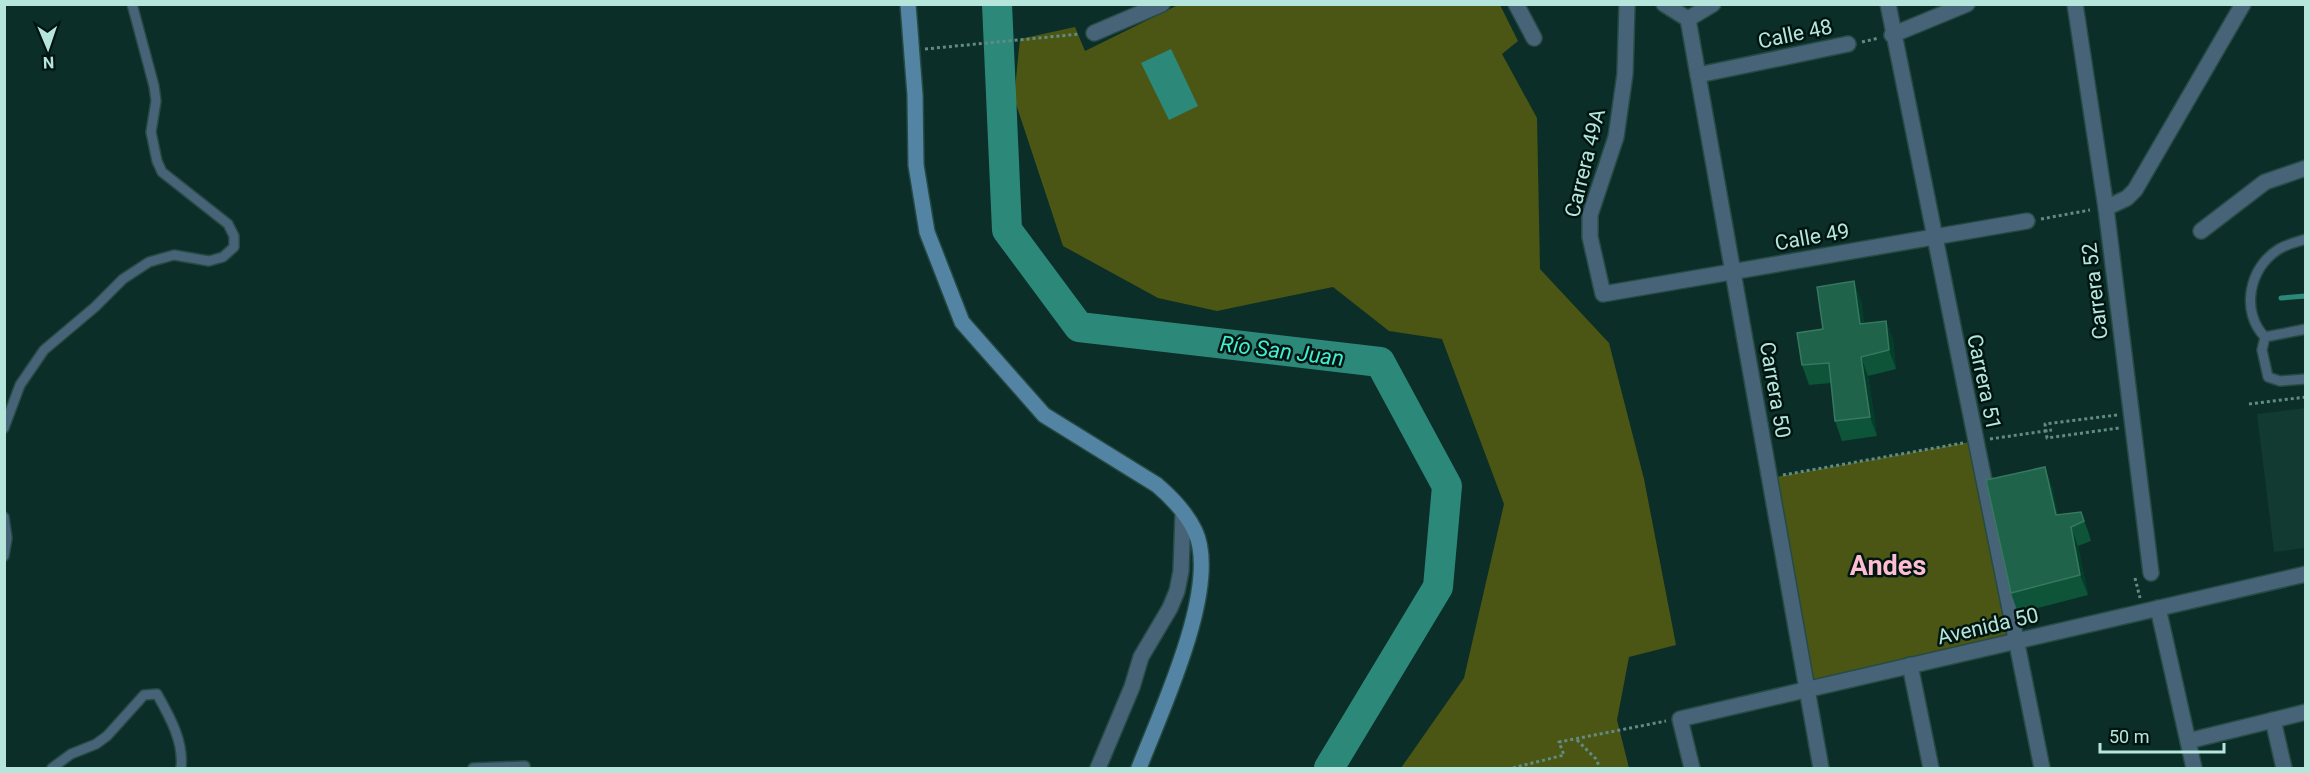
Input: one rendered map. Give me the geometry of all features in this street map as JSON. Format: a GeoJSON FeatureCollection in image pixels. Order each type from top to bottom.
{"type":"FeatureCollection","features":[{"type":"Feature","properties":{"kind":"main road"},"geometry":{"type":"LineString","coordinates":[[908,4],[915,95],[916,165],[927,232],[962,322],[1044,415],[1157,485],[1196,531],[1202,567],[1198,601],[1190,632],[1139,768]]}},
{"type":"Feature","properties":{"kind":"street"},"geometry":{"type":"LineString","coordinates":[[1094,33],[1162,4]]}},
{"type":"Feature","properties":{"kind":"street"},"geometry":{"type":"LineString","coordinates":[[1516,4],[1534,38]]}},
{"type":"Feature","properties":{"kind":"street","name":"Carrera 49A"},"geometry":{"type":"LineString","coordinates":[[1603,294],[1590,237],[1590,215],[1616,137],[1625,74],[1628,4]]}},
{"type":"Feature","properties":{"kind":"street"},"geometry":{"type":"LineString","coordinates":[[1665,4],[1688,19],[1713,4]]}},
{"type":"Feature","properties":{"kind":"street","name":"Carrera 51"},"geometry":{"type":"LineString","coordinates":[[1887,4],[2042,768]]}},
{"type":"Feature","properties":{"kind":"street"},"geometry":{"type":"LineString","coordinates":[[1892,35],[1967,4]]}},
{"type":"Feature","properties":{"kind":"street","name":"Carrera 52"},"geometry":{"type":"LineString","coordinates":[[2075,4],[2106,208],[2151,573]]}},
{"type":"Feature","properties":{"kind":"street"},"geometry":{"type":"LineString","coordinates":[[2106,208],[2127,198],[2134,189],[2242,4]]}},
{"type":"Feature","properties":{"kind":"street","name":"Carrera 50"},"geometry":{"type":"LineString","coordinates":[[1688,19],[1821,768]]}},
{"type":"Feature","properties":{"kind":"street","name":"Calle 48"},"geometry":{"type":"LineString","coordinates":[[1698,75],[1848,44]]}},
{"type":"Feature","properties":{"kind":"street"},"geometry":{"type":"LineString","coordinates":[[2201,231],[2265,182],[2306,168]]}},
{"type":"Feature","properties":{"kind":"street","name":"Calle 49"},"geometry":{"type":"LineString","coordinates":[[1603,294],[2027,221]]}},
{"type":"Feature","properties":{"kind":"street"},"geometry":{"type":"LineString","coordinates":[[1098,768],[1132,687],[1141,657],[1170,608],[1177,591],[1181,571],[1183,513]]}},
{"type":"Feature","properties":{"kind":"street","name":"Avenida 50"},"geometry":{"type":"LineString","coordinates":[[1680,719],[2306,574]]}},
{"type":"Feature","properties":{"kind":"street"},"geometry":{"type":"LineString","coordinates":[[2158,608],[2194,768]]}},
{"type":"Feature","properties":{"kind":"street"},"geometry":{"type":"LineString","coordinates":[[1910,665],[1931,768]]}},
{"type":"Feature","properties":{"kind":"street"},"geometry":{"type":"LineString","coordinates":[[2188,741],[2306,712]]}},
{"type":"Feature","properties":{"kind":"street"},"geometry":{"type":"LineString","coordinates":[[1680,719],[1692,768]]}},
{"type":"Feature","properties":{"kind":"street"},"geometry":{"type":"LineString","coordinates":[[2273,720],[2284,768]]}},
{"type":"Feature","properties":{"kind":"lane"},"geometry":{"type":"LineString","coordinates":[[4,428],[20,385],[34,361],[123,279],[142,266],[164,257],[184,256],[216,260],[234,247],[234,236],[228,224],[162,172],[157,161],[151,132],[156,101],[132,4]]}},
{"type":"Feature","properties":{"kind":"lane"},"geometry":{"type":"LineString","coordinates":[[2306,239],[2282,247],[2273,253],[2256,276],[2250,293],[2253,320],[2265,337],[2262,350],[2268,377],[2280,381],[2306,380]]}},
{"type":"Feature","properties":{"kind":"lane"},"geometry":{"type":"LineString","coordinates":[[2265,337],[2306,329]]}},
{"type":"Feature","properties":{"kind":"lane"},"geometry":{"type":"LineString","coordinates":[[4,517],[7,538],[4,556]]}},
{"type":"Feature","properties":{"kind":"lane"},"geometry":{"type":"LineString","coordinates":[[52,768],[71,754],[96,744],[107,736],[144,695],[151,693],[156,694],[172,724],[181,748],[181,768]]}},
{"type":"Feature","properties":{"kind":"lane"},"geometry":{"type":"LineString","coordinates":[[473,768],[525,766]]}},
{"type":"Feature","properties":{"kind":"path","name":"Calle 48"},"geometry":{"type":"LineString","coordinates":[[1848,44],[1892,35]]}},
{"type":"Feature","properties":{"kind":"path"},"geometry":{"type":"LineString","coordinates":[[937,48],[1060,36]]}},
{"type":"Feature","properties":{"kind":"path"},"geometry":{"type":"LineString","coordinates":[[2027,221],[2106,208]]}},
{"type":"Feature","properties":{"kind":"path"},"geometry":{"type":"LineString","coordinates":[[2249,404],[2306,397]]}},
{"type":"Feature","properties":{"kind":"path"},"geometry":{"type":"LineString","coordinates":[[2132,420],[2047,438],[2046,424],[2132,420]]}},
{"type":"Feature","properties":{"kind":"path"},"geometry":{"type":"LineString","coordinates":[[1770,478],[1975,441],[2052,430]]}},
{"type":"Feature","properties":{"kind":"path"},"geometry":{"type":"LineString","coordinates":[[2135,576],[2142,611]]}},
{"type":"Feature","properties":{"kind":"path"},"geometry":{"type":"LineString","coordinates":[[1513,768],[1564,755],[1559,742],[1680,719]]}},
{"type":"Feature","properties":{"kind":"path"},"geometry":{"type":"LineString","coordinates":[[1576,739],[1596,759],[1600,768]]}},
{"type":"Feature","properties":{"kind":"shaded area"},"geometry":{"type":"Polygon","coordinates":[[[1178,5],[1500,5],[1518,41],[1502,54],[1537,118],[1540,269],[1609,343],[1644,479],[1676,645],[1629,657],[1617,720],[1629,768],[1401,768],[1464,678],[1504,504],[1442,339],[1389,331],[1333,287],[1217,311],[1158,298],[1063,246],[1014,98],[1020,39],[1075,27],[1085,51],[1178,5]]]}},
{"type":"Feature","properties":{"kind":"shaded area"},"geometry":{"type":"Polygon","coordinates":[[[1171,49],[1198,106],[1169,120],[1141,63],[1171,49]]]}},
{"type":"Feature","properties":{"kind":"shaded area"},"geometry":{"type":"Polygon","coordinates":[[[2305,408],[2305,548],[2274,552],[2257,414],[2305,408]]]}},
{"type":"Feature","properties":{"kind":"shaded area"},"geometry":{"type":"Polygon","coordinates":[[[1975,441],[2016,641],[1807,689],[1770,478],[1975,441]]]}},
{"type":"Feature","properties":{"kind":"building"},"geometry":{"type":"Polygon","coordinates":[[[1854,281],[1860,324],[1886,321],[1889,350],[1861,357],[1870,417],[1835,421],[1829,363],[1802,365],[1797,333],[1823,329],[1817,287],[1854,281]]]}},
{"type":"Feature","properties":{"kind":"building"},"geometry":{"type":"Polygon","coordinates":[[[2045,467],[2056,515],[2081,512],[2084,521],[2071,527],[2080,575],[2011,593],[1986,480],[2045,467]]]}},
{"type":"Feature","properties":{"kind":"waterway","name":"Río San Juan"},"geometry":{"type":"LineString","coordinates":[[997,4],[1007,230],[1079,327],[1380,362],[1447,486],[1438,587],[1329,768]]}},
{"type":"Feature","properties":{"kind":"waterway"},"geometry":{"type":"LineString","coordinates":[[2281,298],[2306,296]]}},
{"type":"Feature","properties":{"kind":"district","name":"Andes"},"geometry":{"type":"Point","coordinates":[1888,566]}}]}
